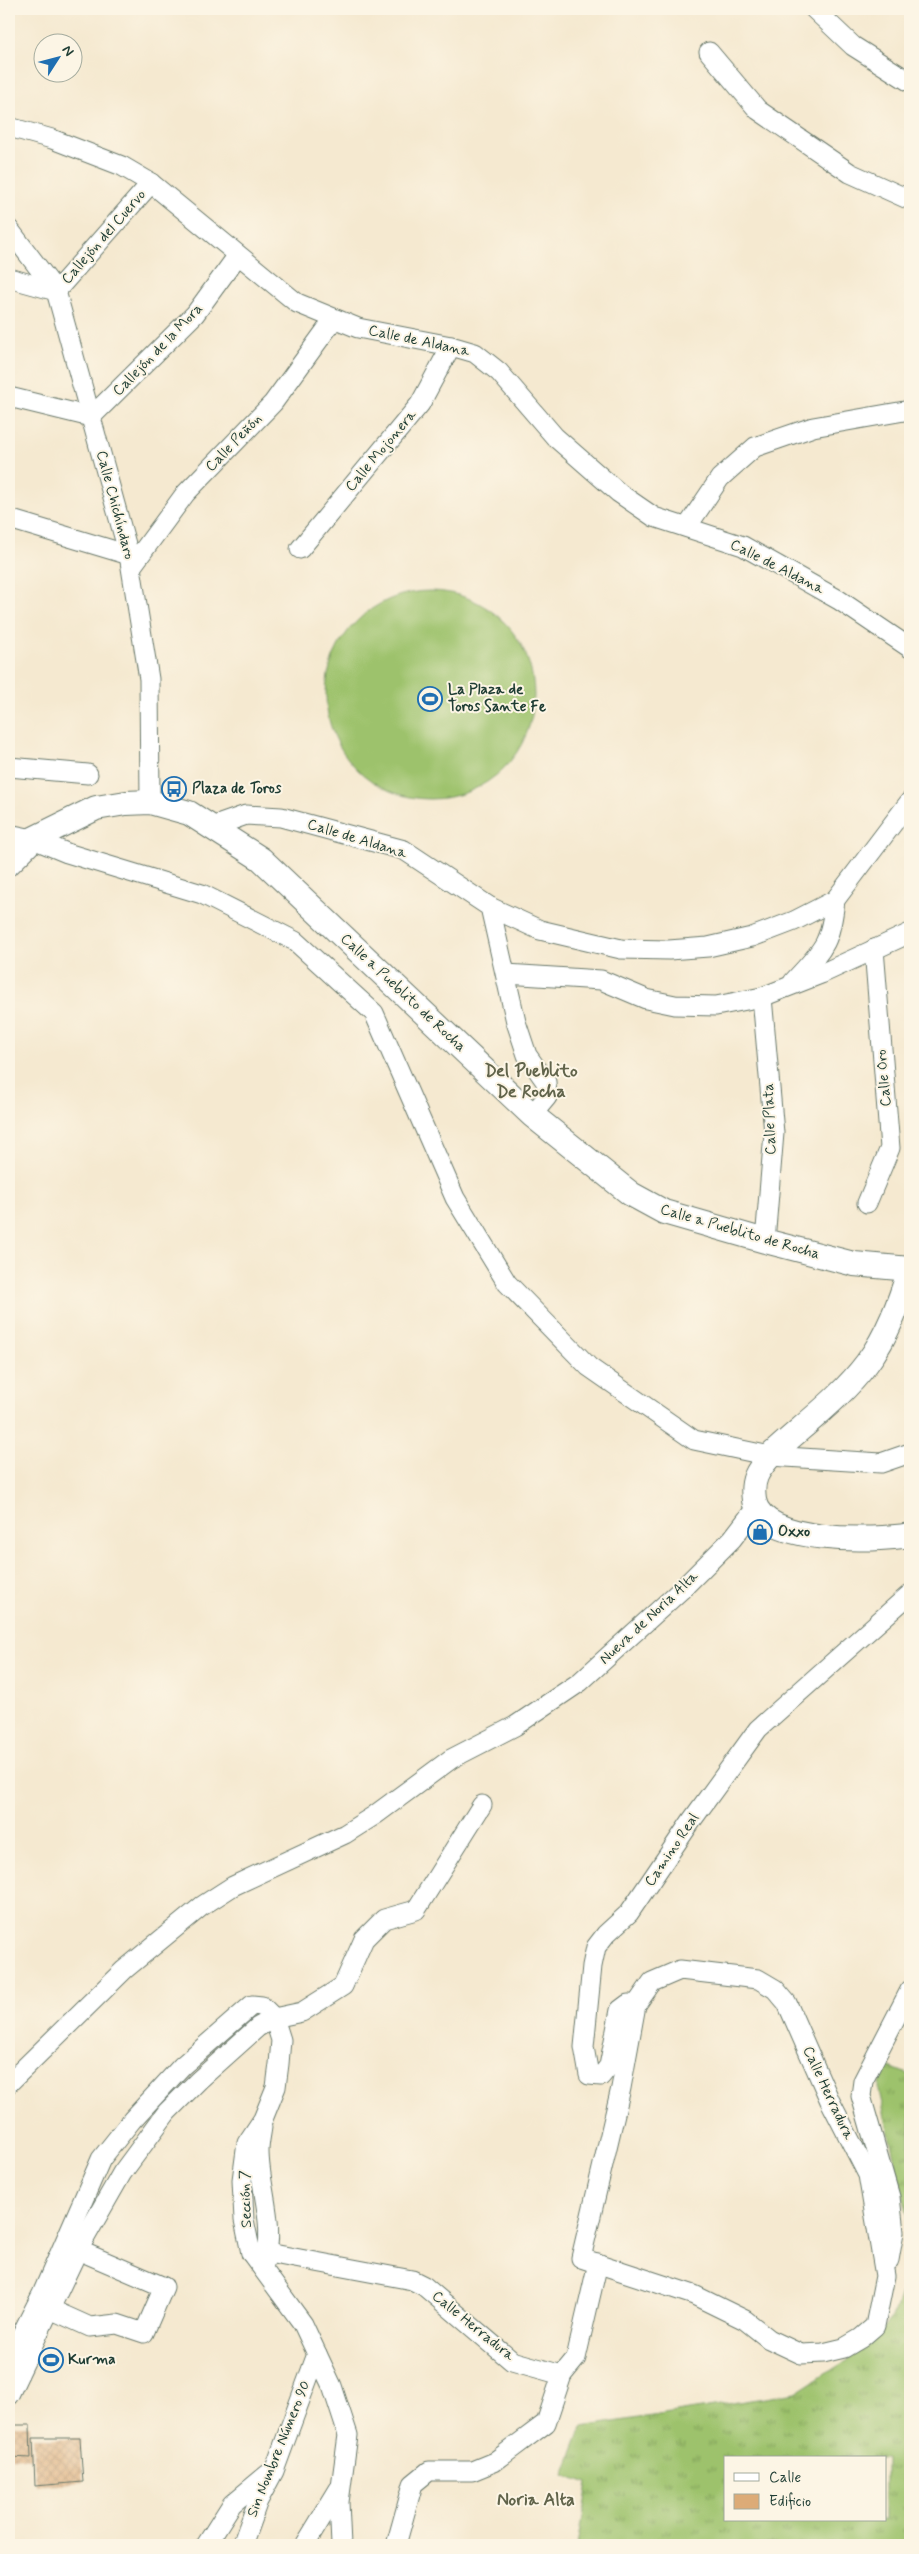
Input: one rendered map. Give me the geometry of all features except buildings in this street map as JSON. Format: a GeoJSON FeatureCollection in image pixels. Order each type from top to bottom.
{"type":"FeatureCollection","features":[{"type":"Feature","properties":{"kind":"street"},"geometry":{"type":"LineString","coordinates":[[814,9],[853,46],[910,82]]}},
{"type":"Feature","properties":{"kind":"street"},"geometry":{"type":"LineString","coordinates":[[709,52],[758,110],[850,173],[910,200]]}},
{"type":"Feature","properties":{"kind":"street","name":"Calle de Aldana"},"geometry":{"type":"LineString","coordinates":[[9,126],[52,139],[122,166],[151,183],[296,303],[358,328],[451,346],[475,353],[499,372],[555,437],[619,493],[654,517],[751,551],[839,600],[910,648]]}},
{"type":"Feature","properties":{"kind":"street","name":"Callejón del Cuervo"},"geometry":{"type":"LineString","coordinates":[[56,291],[151,183]]}},
{"type":"Feature","properties":{"kind":"street","name":"Calle Chichíndaro"},"geometry":{"type":"LineString","coordinates":[[9,229],[56,291],[131,560],[149,679],[150,802]]}},
{"type":"Feature","properties":{"kind":"street","name":"Callejón de la Mora"},"geometry":{"type":"LineString","coordinates":[[91,417],[195,314],[238,255]]}},
{"type":"Feature","properties":{"kind":"street"},"geometry":{"type":"LineString","coordinates":[[9,278],[56,291]]}},
{"type":"Feature","properties":{"kind":"street","name":"Calle Peñón"},"geometry":{"type":"LineString","coordinates":[[131,560],[185,494],[273,403],[334,319]]}},
{"type":"Feature","properties":{"kind":"street","name":"Calle Mojonera"},"geometry":{"type":"LineString","coordinates":[[300,549],[420,404],[451,346]]}},
{"type":"Feature","properties":{"kind":"street"},"geometry":{"type":"LineString","coordinates":[[9,397],[91,417]]}},
{"type":"Feature","properties":{"kind":"street"},"geometry":{"type":"LineString","coordinates":[[687,527],[720,478],[755,447],[813,427],[910,410]]}},
{"type":"Feature","properties":{"kind":"street"},"geometry":{"type":"LineString","coordinates":[[9,519],[131,560]]}},
{"type":"Feature","properties":{"kind":"street"},"geometry":{"type":"LineString","coordinates":[[9,767],[88,774]]}},
{"type":"Feature","properties":{"kind":"street","name":"Calle de Aldana"},"geometry":{"type":"LineString","coordinates":[[212,827],[246,815],[281,817],[404,850],[490,907],[540,930],[621,949],[669,950],[708,947],[752,937],[794,921],[835,900],[910,801]]}},
{"type":"Feature","properties":{"kind":"street","name":"Calle a Pueblito de Rocha"},"geometry":{"type":"LineString","coordinates":[[10,860],[33,839],[96,808],[126,803],[150,802],[189,812],[261,859],[532,1115],[631,1194],[664,1212],[765,1241],[854,1264],[910,1269]]}},
{"type":"Feature","properties":{"kind":"street"},"geometry":{"type":"LineString","coordinates":[[9,834],[33,839],[67,853],[202,894],[295,941],[374,1013],[455,1198],[506,1283],[589,1367],[694,1440],[770,1456],[881,1463],[910,1453]]}},
{"type":"Feature","properties":{"kind":"street"},"geometry":{"type":"LineString","coordinates":[[790,986],[824,949],[832,930],[835,900]]}},
{"type":"Feature","properties":{"kind":"street"},"geometry":{"type":"LineString","coordinates":[[490,907],[516,1022],[527,1055],[546,1082],[547,1097],[532,1115]]}},
{"type":"Feature","properties":{"kind":"street"},"geometry":{"type":"LineString","coordinates":[[506,974],[601,980],[646,998],[675,1004],[716,1006],[762,997],[821,974],[910,933]]}},
{"type":"Feature","properties":{"kind":"street","name":"Calle Oro"},"geometry":{"type":"LineString","coordinates":[[867,1203],[890,1148],[874,949]]}},
{"type":"Feature","properties":{"kind":"street","name":"Calle Plata"},"geometry":{"type":"LineString","coordinates":[[762,997],[774,1133],[765,1241]]}},
{"type":"Feature","properties":{"kind":"street"},"geometry":{"type":"LineString","coordinates":[[910,1269],[899,1304],[868,1362],[847,1385],[770,1456],[761,1467],[751,1486],[755,1509],[766,1521],[796,1534],[853,1538],[910,1534]]}},
{"type":"Feature","properties":{"kind":"street","name":"Nueva de Noria Alta"},"geometry":{"type":"LineString","coordinates":[[9,2083],[124,1970],[202,1906],[233,1886],[345,1834],[375,1815],[450,1759],[533,1716],[580,1682],[681,1590],[732,1539],[755,1509]]}},
{"type":"Feature","properties":{"kind":"street","name":"Camino Real"},"geometry":{"type":"LineString","coordinates":[[636,2005],[628,2004],[620,2010],[609,2066],[601,2076],[589,2075],[584,2047],[592,1966],[596,1947],[606,1934],[630,1913],[692,1820],[758,1728],[910,1594]]}},
{"type":"Feature","properties":{"kind":"street"},"geometry":{"type":"LineString","coordinates":[[9,2395],[78,2250],[122,2173],[167,2112],[244,2038],[274,2018],[302,2012],[343,1986],[364,1939],[384,1920],[416,1910],[482,1805]]}},
{"type":"Feature","properties":{"kind":"street","name":"Calle Herradura"},"geometry":{"type":"LineString","coordinates":[[680,1970],[758,1979],[775,1989],[787,2003],[830,2101],[868,2176],[886,2276],[875,2326],[861,2338],[844,2348],[823,2353],[801,2354],[769,2339],[745,2320],[694,2296],[598,2263],[581,2258],[620,2088],[636,2005],[652,1982],[680,1970]]}},
{"type":"Feature","properties":{"kind":"street"},"geometry":{"type":"LineString","coordinates":[[886,2276],[894,2232],[890,2197],[861,2096],[863,2081],[910,1990]]}},
{"type":"Feature","properties":{"kind":"street"},"geometry":{"type":"LineString","coordinates":[[9,2359],[42,2294],[101,2159],[132,2120],[182,2066],[232,2020],[252,2005],[262,2006],[274,2018]]}},
{"type":"Feature","properties":{"kind":"street","name":"Sección 7"},"geometry":{"type":"LineString","coordinates":[[261,2258],[244,2220],[242,2180],[247,2143],[263,2119],[276,2087],[281,2040],[274,2018]]}},
{"type":"Feature","properties":{"kind":"street"},"geometry":{"type":"LineString","coordinates":[[50,2309],[90,2327],[116,2324],[144,2333],[164,2287],[78,2250]]}},
{"type":"Feature","properties":{"kind":"street"},"geometry":{"type":"LineString","coordinates":[[261,2258],[303,2324],[332,2386],[348,2435],[339,2502],[341,2545]]}},
{"type":"Feature","properties":{"kind":"street","name":"Calle Herradura"},"geometry":{"type":"LineString","coordinates":[[261,2258],[412,2280],[424,2286],[512,2361],[562,2375]]}},
{"type":"Feature","properties":{"kind":"street"},"geometry":{"type":"LineString","coordinates":[[396,2545],[413,2484],[429,2471],[472,2471],[494,2462],[546,2423],[562,2375],[576,2358],[598,2263]]}},
{"type":"Feature","properties":{"kind":"street","name":"Sin Nombre Número 90"},"geometry":{"type":"LineString","coordinates":[[242,2545],[258,2502],[274,2471],[317,2354]]}},
{"type":"Feature","properties":{"kind":"street"},"geometry":{"type":"LineString","coordinates":[[206,2545],[232,2504],[274,2471]]}},
{"type":"Feature","properties":{"kind":"street"},"geometry":{"type":"LineString","coordinates":[[305,2545],[342,2485]]}},
{"type":"Feature","properties":{"kind":"green space","name":"La Plaza de Toros Sante Fe"},"geometry":{"type":"Polygon","coordinates":[[[420,591],[440,591],[460,595],[479,603],[504,621],[517,637],[526,655],[534,685],[530,725],[526,735],[517,753],[504,769],[488,782],[460,795],[440,799],[420,799],[400,795],[381,787],[364,776],[349,761],[338,744],[330,725],[326,705],[326,685],[330,665],[338,646],[349,629],[364,614],[381,603],[400,595],[420,591]]]}},
{"type":"Feature","properties":{"kind":"green space"},"geometry":{"type":"Polygon","coordinates":[[[880,2063],[910,2075],[910,2235],[908,2217],[879,2091],[880,2063]]]}},
{"type":"Feature","properties":{"kind":"green space"},"geometry":{"type":"Polygon","coordinates":[[[910,2242],[910,2545],[577,2545],[588,2483],[564,2475],[582,2427],[796,2393],[866,2348],[893,2317],[904,2285],[910,2242]]]}},
{"type":"Feature","properties":{"kind":"place","name":"La Plaza de Toros Sante Fe"},"geometry":{"type":"Point","coordinates":[430,699]}},
{"type":"Feature","properties":{"kind":"place","name":"Plaza de Toros"},"geometry":{"type":"Point","coordinates":[174,789]}},
{"type":"Feature","properties":{"kind":"place","name":"Oxxo"},"geometry":{"type":"Point","coordinates":[760,1532]}},
{"type":"Feature","properties":{"kind":"place","name":"Kurma"},"geometry":{"type":"Point","coordinates":[51,2360]}},
{"type":"Feature","properties":{"kind":"district","name":"Del Pueblito De Rocha"},"geometry":{"type":"Point","coordinates":[531,1081]}},
{"type":"Feature","properties":{"kind":"district","name":"Noria Alta"},"geometry":{"type":"Point","coordinates":[536,2500]}}]}
